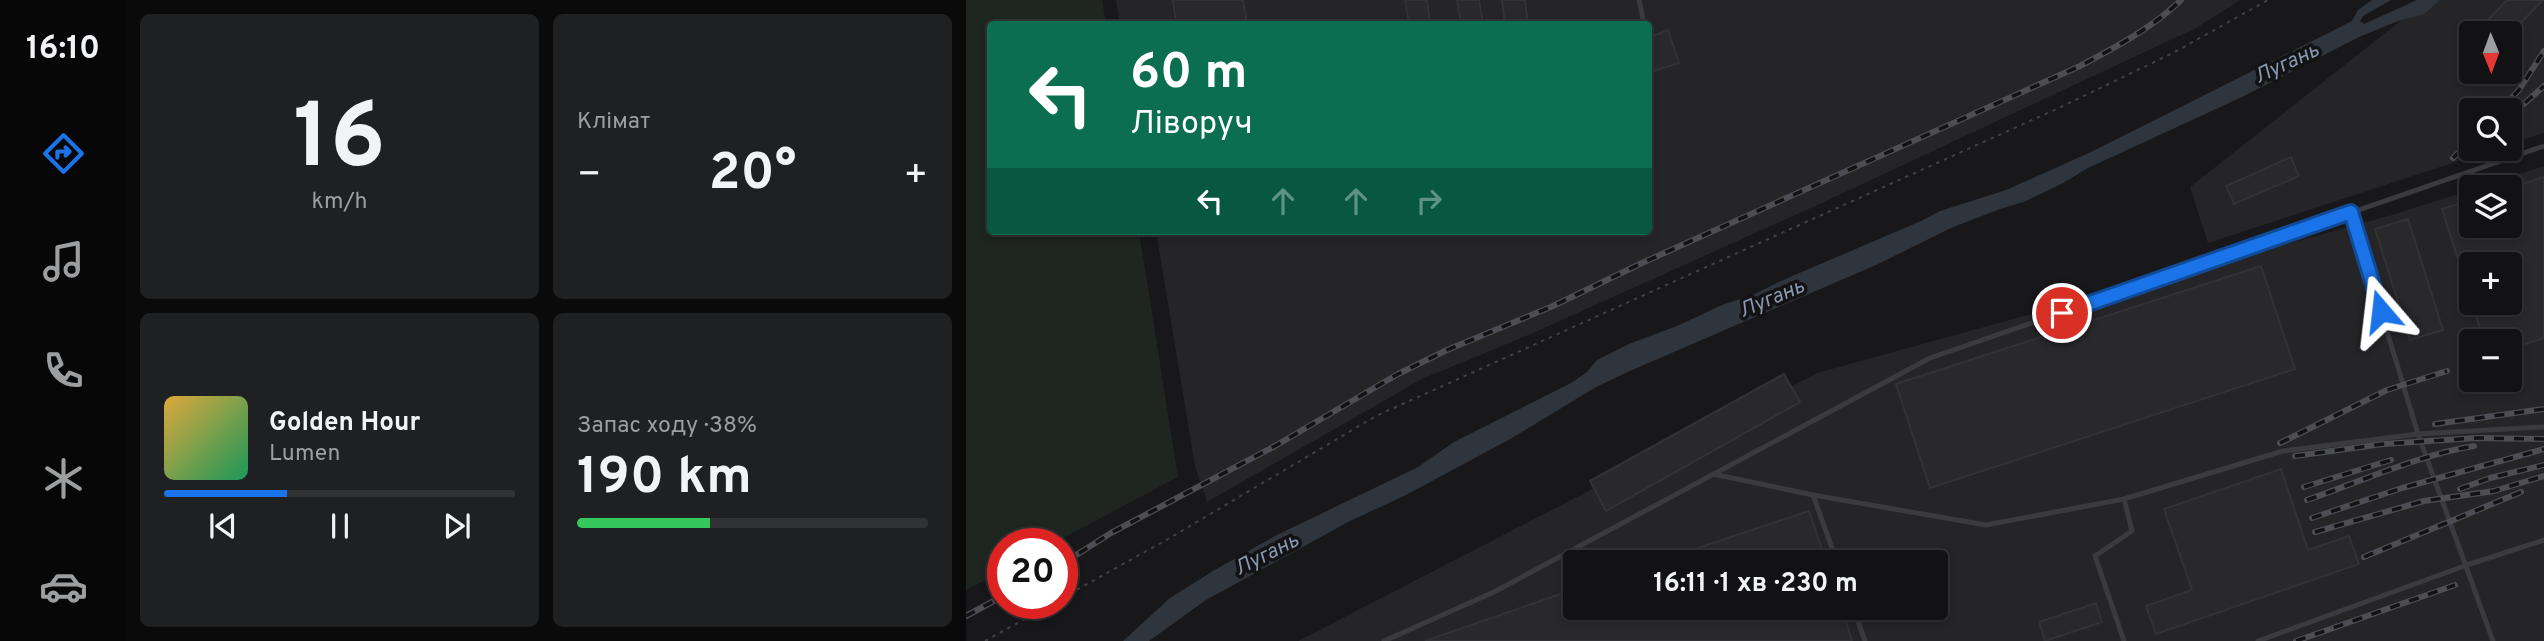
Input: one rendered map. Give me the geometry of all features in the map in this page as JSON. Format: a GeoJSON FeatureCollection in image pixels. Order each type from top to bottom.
{"type":"FeatureCollection","features":[{"type":"Feature","properties":{"kind":"lane"},"geometry":{"type":"LineString","coordinates":[[1639,0],[1643,19]]}},
{"type":"Feature","properties":{"kind":"lane"},"geometry":{"type":"LineString","coordinates":[[1384,641],[1494,592],[1930,358],[2544,146]]}},
{"type":"Feature","properties":{"kind":"lane"},"geometry":{"type":"LineString","coordinates":[[2351,212],[2418,434],[2493,641]]}},
{"type":"Feature","properties":{"kind":"lane"},"geometry":{"type":"LineString","coordinates":[[1713,474],[1813,495],[1986,525],[2124,499],[2283,452],[2418,434],[2544,427]]}},
{"type":"Feature","properties":{"kind":"lane"},"geometry":{"type":"LineString","coordinates":[[1813,495],[1833,550]]}},
{"type":"Feature","properties":{"kind":"lane"},"geometry":{"type":"LineString","coordinates":[[2124,499],[2132,531],[2095,556],[2124,641]]}},
{"type":"Feature","properties":{"kind":"lane"},"geometry":{"type":"LineString","coordinates":[[2258,641],[2544,540]]}},
{"type":"Feature","properties":{"kind":"lane"},"geometry":{"type":"LineString","coordinates":[[1858,620],[1865,641]]}},
{"type":"Feature","properties":{"kind":"path"},"geometry":{"type":"LineString","coordinates":[[1078,589],[1376,416],[2061,107],[2173,53],[2268,0]]}},
{"type":"Feature","properties":{"kind":"path"},"geometry":{"type":"LineString","coordinates":[[985,641],[1025,619]]}},
{"type":"Feature","properties":{"kind":"shaded area"},"geometry":{"type":"Polygon","coordinates":[[[966,0],[1102,0],[1106,21],[987,21],[987,235],[1140,235],[1178,477],[1078,530],[1078,528],[987,528],[987,579],[966,590],[966,0]]]}},
{"type":"Feature","properties":{"kind":"shaded area"},"geometry":{"type":"Polygon","coordinates":[[[1116,0],[2240,0],[2196,28],[1824,202],[1533,333],[1422,379],[1207,502],[1195,466],[1157,235],[1652,235],[1652,21],[1120,21],[1116,0]]]}},
{"type":"Feature","properties":{"kind":"shaded area"},"geometry":{"type":"Polygon","coordinates":[[[2427,0],[2544,0],[2544,133],[2522,140],[2522,98],[2459,98],[2459,161],[2208,243],[2190,187],[2427,0]]]}},
{"type":"Feature","properties":{"kind":"shaded area"},"geometry":{"type":"Polygon","coordinates":[[[2544,166],[2544,641],[1298,641],[1817,373],[2392,215],[2459,194],[2459,238],[2522,238],[2522,175],[2516,175],[2544,166]]]}},
{"type":"Feature","properties":{"kind":"water","name":"Лугань"},"geometry":{"type":"Polygon","coordinates":[[[2372,0],[2391,0],[2363,16],[2360,21],[2364,24],[2417,0],[2440,0],[2424,14],[2359,37],[2242,97],[2088,168],[2026,201],[1951,228],[1876,265],[1596,387],[1512,438],[1406,495],[1350,521],[1206,600],[1149,641],[1123,641],[1170,598],[1213,571],[1277,535],[1418,467],[1454,442],[1571,383],[1587,372],[1597,360],[1722,305],[1755,294],[1940,211],[2006,190],[2091,152],[2352,21],[2358,10],[2372,0]]]}},
{"type":"Feature","properties":{"kind":"building"},"geometry":{"type":"Polygon","coordinates":[[[1173,0],[1243,0],[1246,21],[1176,21],[1173,0]]]}},
{"type":"Feature","properties":{"kind":"building"},"geometry":{"type":"Polygon","coordinates":[[[1405,0],[1427,0],[1430,21],[1408,21],[1405,0]]]}},
{"type":"Feature","properties":{"kind":"building"},"geometry":{"type":"Polygon","coordinates":[[[1457,0],[1479,0],[1482,21],[1460,21],[1457,0]]]}},
{"type":"Feature","properties":{"kind":"building"},"geometry":{"type":"Polygon","coordinates":[[[1502,0],[1525,0],[1528,21],[1505,21],[1502,0]]]}},
{"type":"Feature","properties":{"kind":"building"},"geometry":{"type":"Polygon","coordinates":[[[2507,0],[2543,0],[2522,22],[2487,21],[2507,0]]]}},
{"type":"Feature","properties":{"kind":"building"},"geometry":{"type":"Polygon","coordinates":[[[1668,30],[1679,63],[1652,72],[1652,36],[1668,30]]]}},
{"type":"Feature","properties":{"kind":"building"},"geometry":{"type":"Polygon","coordinates":[[[2291,157],[2299,176],[2234,204],[2226,186],[2291,157]]]}},
{"type":"Feature","properties":{"kind":"building"},"geometry":{"type":"Polygon","coordinates":[[[2544,177],[2544,338],[2522,345],[2522,329],[2480,329],[2476,315],[2522,315],[2522,252],[2459,252],[2459,263],[2442,209],[2459,204],[2459,238],[2522,238],[2522,184],[2544,177]]]}},
{"type":"Feature","properties":{"kind":"building"},"geometry":{"type":"Polygon","coordinates":[[[2408,219],[2443,330],[2410,340],[2375,229],[2408,219]]]}},
{"type":"Feature","properties":{"kind":"building"},"geometry":{"type":"Polygon","coordinates":[[[2261,266],[2295,369],[1930,488],[1896,384],[2261,266]]]}},
{"type":"Feature","properties":{"kind":"building"},"geometry":{"type":"Polygon","coordinates":[[[1784,374],[1800,402],[1606,511],[1590,481],[1784,374]]]}},
{"type":"Feature","properties":{"kind":"building"},"geometry":{"type":"Polygon","coordinates":[[[2281,469],[2308,550],[2349,536],[2359,564],[2156,634],[2146,606],[2192,590],[2164,509],[2281,469]]]}},
{"type":"Feature","properties":{"kind":"building"},"geometry":{"type":"Polygon","coordinates":[[[1809,511],[1822,550],[1692,550],[1809,511]]]}},
{"type":"Feature","properties":{"kind":"building"},"geometry":{"type":"Polygon","coordinates":[[[1563,593],[1563,620],[1845,620],[1852,641],[1425,641],[1563,593]]]}},
{"type":"Feature","properties":{"kind":"building"},"geometry":{"type":"Polygon","coordinates":[[[2096,603],[2102,622],[2045,641],[2039,622],[2096,603]]]}},
{"type":"Feature","properties":{"kind":"railway"},"geometry":{"type":"LineString","coordinates":[[1078,554],[1111,533],[1275,446],[1398,374],[2080,66],[2146,28],[2181,0]]}},
{"type":"Feature","properties":{"kind":"railway"},"geometry":{"type":"LineString","coordinates":[[2511,98],[2544,51]]}},
{"type":"Feature","properties":{"kind":"railway"},"geometry":{"type":"LineString","coordinates":[[2522,105],[2544,86]]}},
{"type":"Feature","properties":{"kind":"railway"},"geometry":{"type":"LineString","coordinates":[[2453,158],[2459,152]]}},
{"type":"Feature","properties":{"kind":"railway"},"geometry":{"type":"LineString","coordinates":[[2280,443],[2387,390],[2447,371]]}},
{"type":"Feature","properties":{"kind":"railway"},"geometry":{"type":"LineString","coordinates":[[2435,424],[2544,409]]}},
{"type":"Feature","properties":{"kind":"railway"},"geometry":{"type":"LineString","coordinates":[[2295,456],[2383,444],[2476,438],[2544,439]]}},
{"type":"Feature","properties":{"kind":"railway"},"geometry":{"type":"LineString","coordinates":[[2307,500],[2411,462],[2474,446]]}},
{"type":"Feature","properties":{"kind":"railway"},"geometry":{"type":"LineString","coordinates":[[2312,518],[2402,488],[2544,449]]}},
{"type":"Feature","properties":{"kind":"railway"},"geometry":{"type":"LineString","coordinates":[[2304,487],[2391,460]]}},
{"type":"Feature","properties":{"kind":"railway"},"geometry":{"type":"LineString","coordinates":[[2460,489],[2490,478],[2544,465]]}},
{"type":"Feature","properties":{"kind":"railway"},"geometry":{"type":"LineString","coordinates":[[2315,532],[2424,501],[2494,491],[2544,476]]}},
{"type":"Feature","properties":{"kind":"railway"},"geometry":{"type":"LineString","coordinates":[[2364,557],[2521,492]]}},
{"type":"Feature","properties":{"kind":"railway"},"geometry":{"type":"LineString","coordinates":[[2296,641],[2455,585]]}},
{"type":"Feature","properties":{"kind":"railway"},"geometry":{"type":"LineString","coordinates":[[966,616],[987,605]]}},
{"type":"Feature","properties":{"kind":"route"},"geometry":{"type":"LineString","coordinates":[[2062,313],[2351,212],[2381,311]]}}]}
